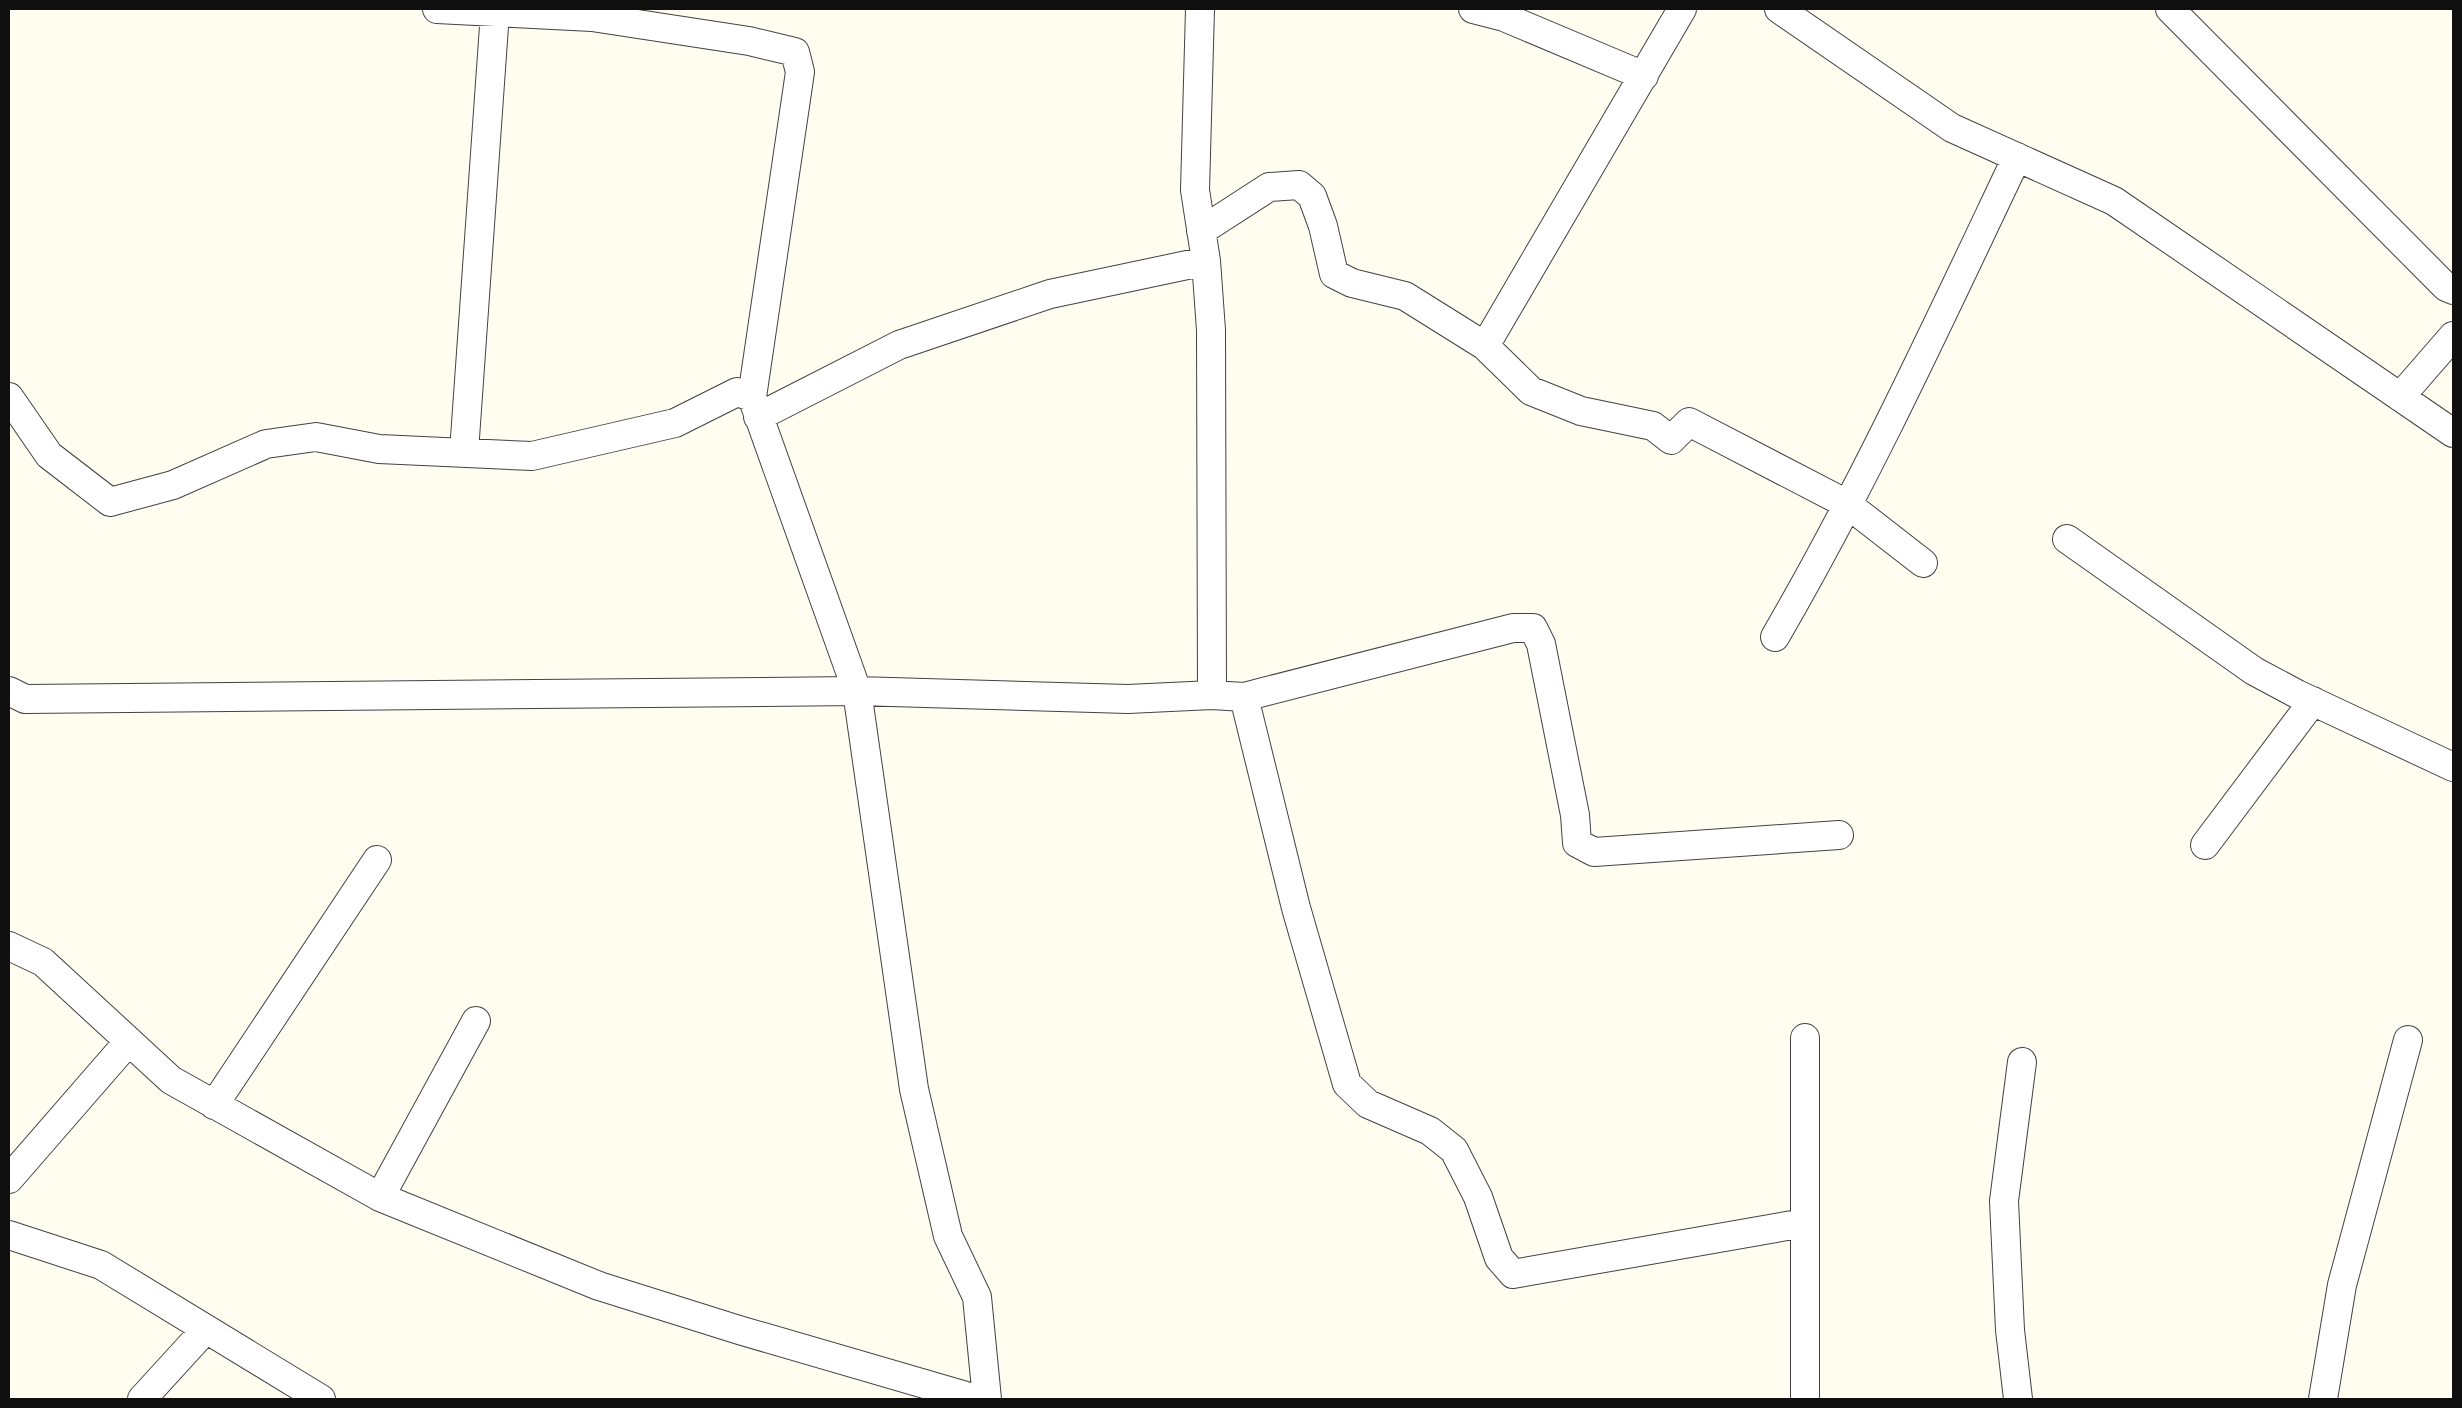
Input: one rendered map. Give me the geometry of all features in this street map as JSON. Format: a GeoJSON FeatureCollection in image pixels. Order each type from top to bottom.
{"type":"FeatureCollection","features":[{"type":"Feature","properties":{"kind":"street"},"geometry":{"type":"LineString","coordinates":[[437,9],[592,17],[749,41],[795,52],[800,72],[755,407],[857,691],[914,1089],[948,1236],[977,1296],[987,1399]]}},
{"type":"Feature","properties":{"kind":"street"},"geometry":{"type":"LineString","coordinates":[[1200,9],[1195,190],[1206,261],[1211,330],[1212,695]]}},
{"type":"Feature","properties":{"kind":"street"},"geometry":{"type":"LineString","coordinates":[[1473,9],[1504,17],[1644,76]]}},
{"type":"Feature","properties":{"kind":"street"},"geometry":{"type":"LineString","coordinates":[[1485,346],[1682,9]]}},
{"type":"Feature","properties":{"kind":"street"},"geometry":{"type":"LineString","coordinates":[[1779,9],[1952,128],[2114,201],[2453,433]]}},
{"type":"Feature","properties":{"kind":"street"},"geometry":{"type":"LineString","coordinates":[[2170,9],[2446,287],[2453,290]]}},
{"type":"Feature","properties":{"kind":"street"},"geometry":{"type":"LineString","coordinates":[[464,452],[495,12]]}},
{"type":"Feature","properties":{"kind":"street"},"geometry":{"type":"LineString","coordinates":[[1775,637],[1815,568],[1931,339],[2017,157]]}},
{"type":"Feature","properties":{"kind":"street"},"geometry":{"type":"LineString","coordinates":[[1201,231],[1269,187],[1299,185],[1312,196],[1323,226],[1334,274],[1352,284],[1405,296],[1485,346],[1531,391],[1581,411],[1653,426],[1671,440],[1689,422],[1847,504],[1923,563]]}},
{"type":"Feature","properties":{"kind":"street"},"geometry":{"type":"LineString","coordinates":[[755,407],[899,344],[1050,294],[1206,261]]}},
{"type":"Feature","properties":{"kind":"street"},"geometry":{"type":"LineString","coordinates":[[2400,397],[2453,336]]}},
{"type":"Feature","properties":{"kind":"street"},"geometry":{"type":"LineString","coordinates":[[9,397],[49,455],[110,502],[173,485],[266,444],[283,441],[316,437],[378,449],[532,456],[675,423],[737,392],[755,407]]}},
{"type":"Feature","properties":{"kind":"street"},"geometry":{"type":"LineString","coordinates":[[2067,539],[2254,671],[2453,767]]}},
{"type":"Feature","properties":{"kind":"street"},"geometry":{"type":"LineString","coordinates":[[9,691],[25,699],[857,691],[1128,699],[1212,695],[1244,697],[1513,628],[1533,628],[1541,644],[1575,815],[1577,843],[1594,852],[1839,835]]}},
{"type":"Feature","properties":{"kind":"street"},"geometry":{"type":"LineString","coordinates":[[1244,697],[1296,908],[1347,1084],[1368,1104],[1430,1131],[1454,1150],[1478,1197],[1499,1258],[1513,1274],[1804,1223]]}},
{"type":"Feature","properties":{"kind":"street"},"geometry":{"type":"LineString","coordinates":[[2205,846],[2313,701]]}},
{"type":"Feature","properties":{"kind":"street"},"geometry":{"type":"LineString","coordinates":[[214,1105],[377,860]]}},
{"type":"Feature","properties":{"kind":"street"},"geometry":{"type":"LineString","coordinates":[[9,946],[42,962],[170,1080],[380,1196],[600,1286],[739,1330],[976,1399]]}},
{"type":"Feature","properties":{"kind":"street"},"geometry":{"type":"LineString","coordinates":[[380,1196],[476,1021]]}},
{"type":"Feature","properties":{"kind":"street"},"geometry":{"type":"LineString","coordinates":[[1804,1399],[1805,1038]]}},
{"type":"Feature","properties":{"kind":"street"},"geometry":{"type":"LineString","coordinates":[[2323,1399],[2342,1285],[2408,1040]]}},
{"type":"Feature","properties":{"kind":"street"},"geometry":{"type":"LineString","coordinates":[[9,1179],[129,1041]]}},
{"type":"Feature","properties":{"kind":"street"},"geometry":{"type":"LineString","coordinates":[[2018,1399],[2010,1330],[2004,1201],[2022,1062]]}},
{"type":"Feature","properties":{"kind":"street"},"geometry":{"type":"LineString","coordinates":[[9,1235],[101,1265],[321,1399]]}},
{"type":"Feature","properties":{"kind":"street"},"geometry":{"type":"LineString","coordinates":[[142,1399],[206,1329]]}}]}
